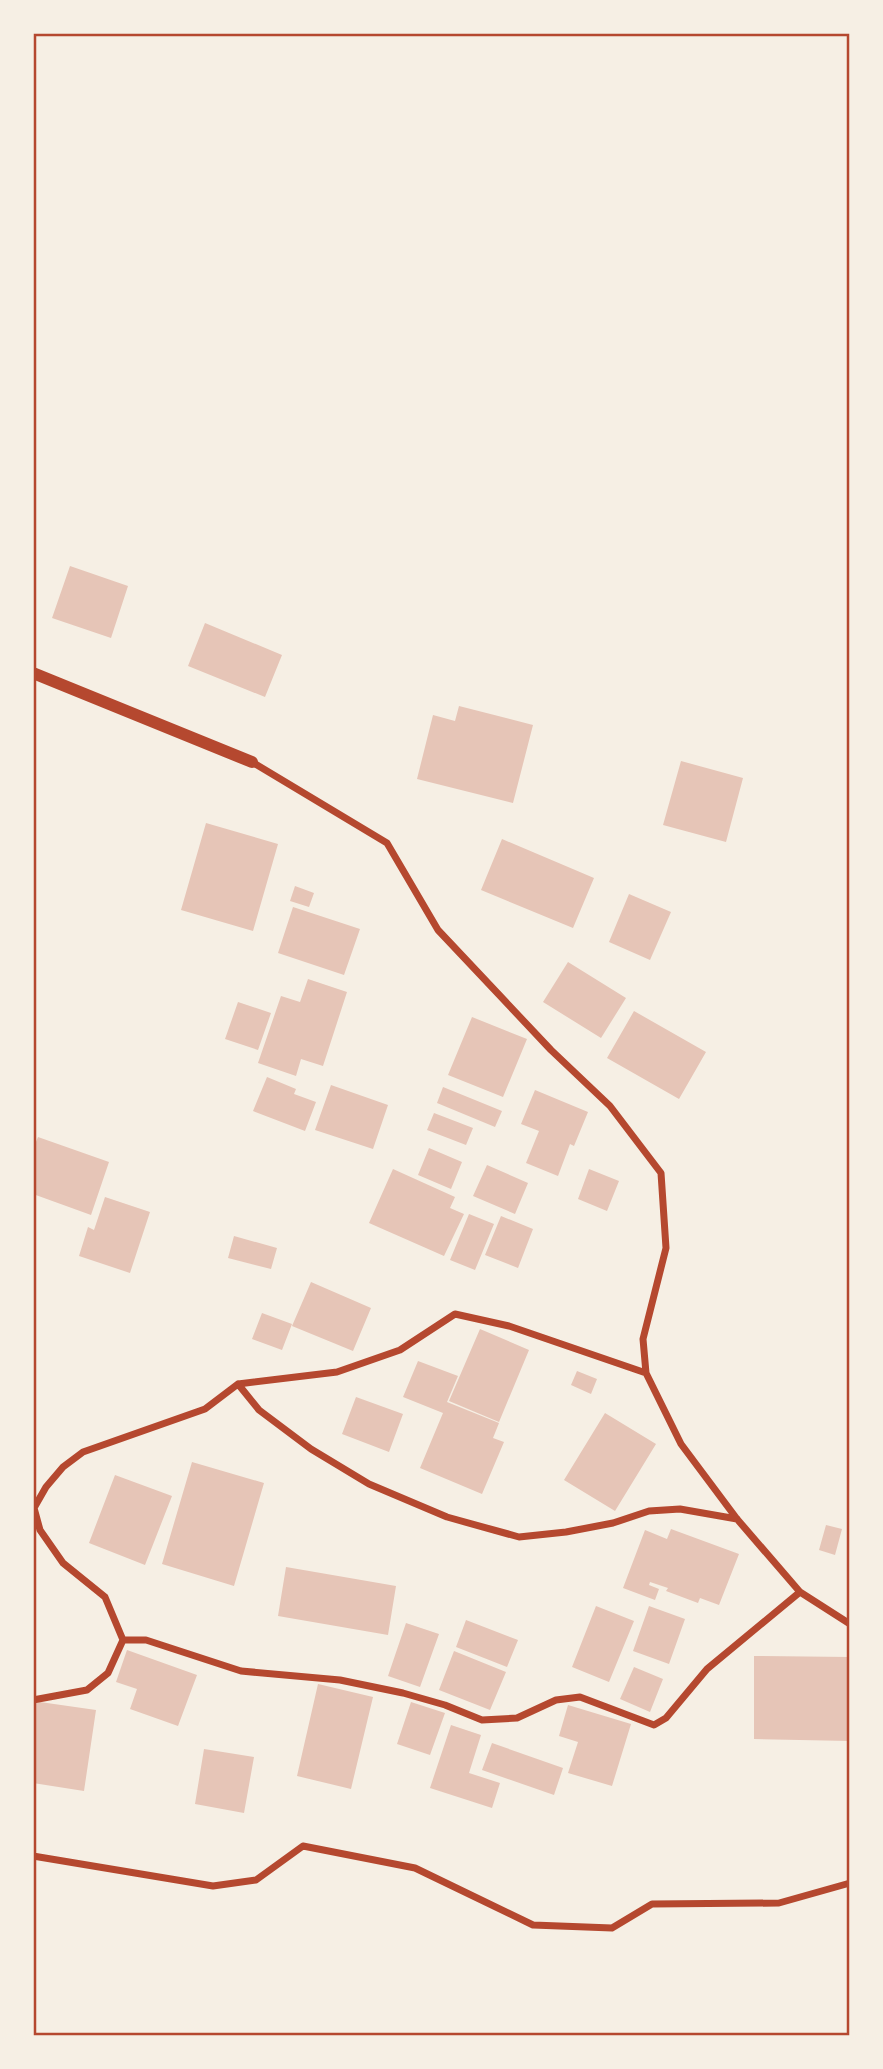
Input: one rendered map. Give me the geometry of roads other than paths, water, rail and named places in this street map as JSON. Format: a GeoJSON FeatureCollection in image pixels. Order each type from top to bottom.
{"type":"FeatureCollection","features":[{"type":"Feature","properties":{"kind":"street"},"geometry":{"type":"LineString","coordinates":[[33,673],[252,762],[387,843],[438,930],[551,1049],[610,1106],[661,1173],[666,1248],[643,1339],[646,1373],[681,1444],[737,1519],[800,1592],[850,1623]]}},
{"type":"Feature","properties":{"kind":"street"},"geometry":{"type":"LineString","coordinates":[[33,1700],[87,1690],[107,1674],[123,1640],[105,1597],[62,1563],[40,1530],[34,1508],[62,1467],[83,1452],[205,1409],[238,1384],[337,1372],[400,1350],[455,1314],[509,1326],[646,1373]]}},
{"type":"Feature","properties":{"kind":"street"},"geometry":{"type":"LineString","coordinates":[[238,1384],[259,1410],[311,1449],[369,1483],[447,1517],[507,1534],[519,1537],[566,1532],[613,1523],[649,1511],[680,1509],[737,1519]]}},
{"type":"Feature","properties":{"kind":"street"},"geometry":{"type":"LineString","coordinates":[[123,1640],[146,1640],[241,1671],[340,1680],[403,1693],[445,1705],[482,1720],[517,1718],[555,1700],[580,1697],[654,1725],[666,1718],[707,1669],[800,1592]]}},
{"type":"Feature","properties":{"kind":"street"},"geometry":{"type":"LineString","coordinates":[[33,1856],[213,1886],[256,1881],[303,1846],[415,1868],[533,1925],[612,1928],[652,1904],[779,1903],[850,1883]]}}]}
